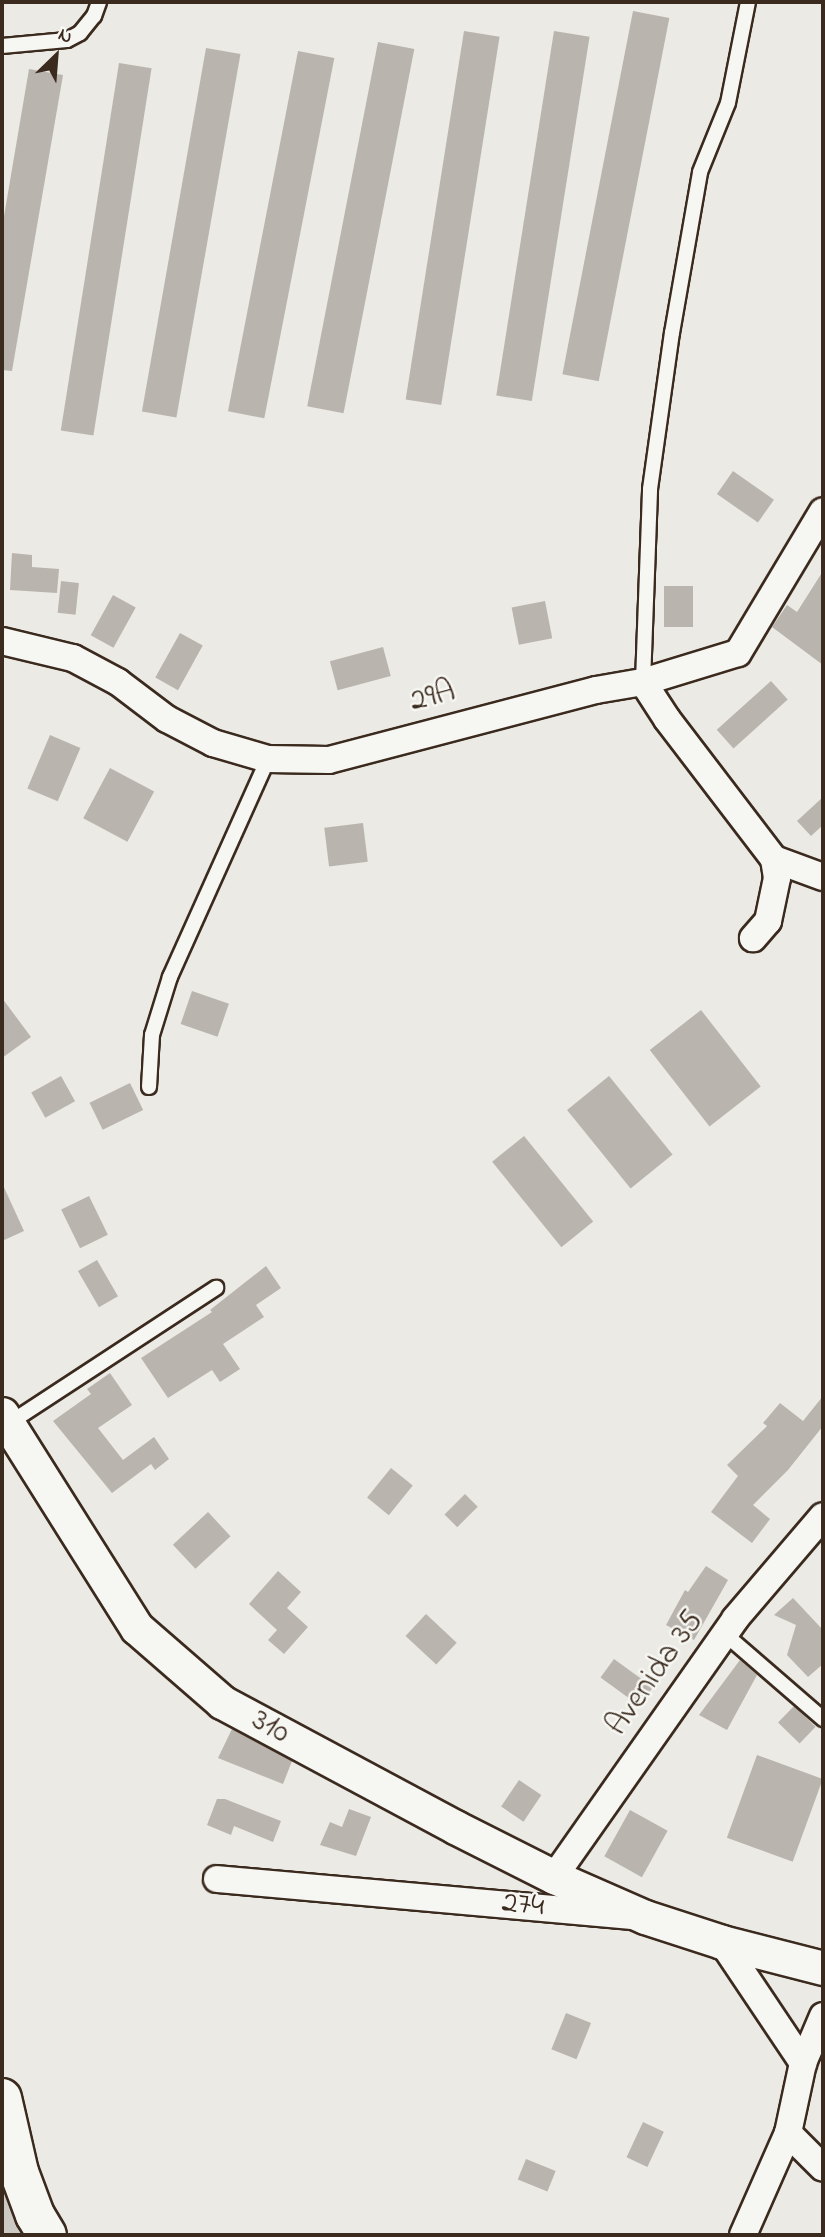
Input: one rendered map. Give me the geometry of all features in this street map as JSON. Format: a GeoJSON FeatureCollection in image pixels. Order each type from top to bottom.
{"type":"FeatureCollection","features":[{"type":"Feature","properties":{"kind":"highway"},"geometry":{"type":"LineString","coordinates":[[2,2098],[19,2172],[34,2215],[47,2235]]}},
{"type":"Feature","properties":{"kind":"street","name":"29A"},"geometry":{"type":"LineString","coordinates":[[2,641],[73,658],[118,682],[167,719],[213,743],[268,759],[329,760],[596,690],[643,682],[738,653],[823,511]]}},
{"type":"Feature","properties":{"kind":"street"},"geometry":{"type":"LineString","coordinates":[[643,682],[667,719],[774,859],[776,878],[768,921],[753,938]]}},
{"type":"Feature","properties":{"kind":"street"},"geometry":{"type":"LineString","coordinates":[[774,859],[823,877]]}},
{"type":"Feature","properties":{"kind":"street","name":"310"},"geometry":{"type":"LineString","coordinates":[[5,1419],[137,1628],[222,1702],[554,1877],[645,1917]]}},
{"type":"Feature","properties":{"kind":"street","name":"Avenida 35"},"geometry":{"type":"LineString","coordinates":[[554,1877],[725,1634],[823,1516]]}},
{"type":"Feature","properties":{"kind":"street","name":"274"},"geometry":{"type":"LineString","coordinates":[[217,1879],[645,1917],[722,1942],[823,1968]]}},
{"type":"Feature","properties":{"kind":"street"},"geometry":{"type":"LineString","coordinates":[[722,1942],[803,2063]]}},
{"type":"Feature","properties":{"kind":"street"},"geometry":{"type":"LineString","coordinates":[[743,2235],[788,2133],[803,2063],[823,2016]]}},
{"type":"Feature","properties":{"kind":"street"},"geometry":{"type":"LineString","coordinates":[[788,2133],[823,2168]]}},
{"type":"Feature","properties":{"kind":"lane"},"geometry":{"type":"LineString","coordinates":[[2,46],[67,40],[80,33],[94,16],[99,2]]}},
{"type":"Feature","properties":{"kind":"lane"},"geometry":{"type":"LineString","coordinates":[[643,682],[650,489],[674,319],[700,172],[728,103],[748,2]]}},
{"type":"Feature","properties":{"kind":"lane"},"geometry":{"type":"LineString","coordinates":[[149,1087],[152,1035],[170,977],[268,759]]}},
{"type":"Feature","properties":{"kind":"lane"},"geometry":{"type":"LineString","coordinates":[[5,1419],[216,1288]]}},
{"type":"Feature","properties":{"kind":"lane"},"geometry":{"type":"LineString","coordinates":[[725,1634],[823,1719]]}},
{"type":"Feature","properties":{"kind":"shaded area"},"geometry":{"type":"Polygon","coordinates":[[[2,2146],[38,2235],[2,2235],[2,2146]]]}},
{"type":"Feature","properties":{"kind":"building"},"geometry":{"type":"Polygon","coordinates":[[[633,11],[669,18],[599,381],[562,374],[633,11]]]}},
{"type":"Feature","properties":{"kind":"building"},"geometry":{"type":"Polygon","coordinates":[[[464,31],[500,37],[441,405],[406,399],[464,31]]]}},
{"type":"Feature","properties":{"kind":"building"},"geometry":{"type":"Polygon","coordinates":[[[554,31],[590,37],[532,401],[496,395],[554,31]]]}},
{"type":"Feature","properties":{"kind":"building"},"geometry":{"type":"Polygon","coordinates":[[[378,42],[414,49],[344,413],[307,406],[378,42]]]}},
{"type":"Feature","properties":{"kind":"building"},"geometry":{"type":"Polygon","coordinates":[[[206,48],[240,54],[176,417],[142,411],[206,48]]]}},
{"type":"Feature","properties":{"kind":"building"},"geometry":{"type":"Polygon","coordinates":[[[298,51],[334,58],[264,418],[228,411],[298,51]]]}},
{"type":"Feature","properties":{"kind":"building"},"geometry":{"type":"Polygon","coordinates":[[[119,63],[152,68],[93,436],[61,430],[119,63]]]}},
{"type":"Feature","properties":{"kind":"building"},"geometry":{"type":"Polygon","coordinates":[[[29,69],[63,75],[12,371],[2,370],[2,228],[29,69]]]}},
{"type":"Feature","properties":{"kind":"building"},"geometry":{"type":"Polygon","coordinates":[[[733,471],[774,500],[758,523],[717,494],[733,471]]]}},
{"type":"Feature","properties":{"kind":"building"},"geometry":{"type":"Polygon","coordinates":[[[12,553],[32,555],[32,567],[59,569],[57,593],[10,590],[12,553]]]}},
{"type":"Feature","properties":{"kind":"building"},"geometry":{"type":"Polygon","coordinates":[[[823,571],[823,665],[772,627],[787,605],[797,612],[823,571]]]}},
{"type":"Feature","properties":{"kind":"building"},"geometry":{"type":"Polygon","coordinates":[[[61,581],[79,583],[76,615],[58,613],[61,581]]]}},
{"type":"Feature","properties":{"kind":"building"},"geometry":{"type":"Polygon","coordinates":[[[664,586],[693,586],[693,627],[664,627],[664,586]]]}},
{"type":"Feature","properties":{"kind":"building"},"geometry":{"type":"Polygon","coordinates":[[[113,595],[136,608],[113,648],[91,635],[113,595]]]}},
{"type":"Feature","properties":{"kind":"building"},"geometry":{"type":"Polygon","coordinates":[[[545,601],[552,638],[519,645],[512,607],[545,601]]]}},
{"type":"Feature","properties":{"kind":"building"},"geometry":{"type":"Polygon","coordinates":[[[180,633],[203,646],[178,690],[155,678],[180,633]]]}},
{"type":"Feature","properties":{"kind":"building"},"geometry":{"type":"Polygon","coordinates":[[[383,647],[391,676],[338,690],[330,661],[383,647]]]}},
{"type":"Feature","properties":{"kind":"building"},"geometry":{"type":"Polygon","coordinates":[[[771,681],[788,700],[733,748],[717,730],[771,681]]]}},
{"type":"Feature","properties":{"kind":"building"},"geometry":{"type":"Polygon","coordinates":[[[50,735],[80,748],[58,801],[27,788],[50,735]]]}},
{"type":"Feature","properties":{"kind":"building"},"geometry":{"type":"Polygon","coordinates":[[[110,768],[154,791],[127,842],[83,818],[110,768]]]}},
{"type":"Feature","properties":{"kind":"building"},"geometry":{"type":"Polygon","coordinates":[[[823,797],[823,825],[811,836],[797,821],[823,797]]]}},
{"type":"Feature","properties":{"kind":"building"},"geometry":{"type":"Polygon","coordinates":[[[363,823],[368,862],[329,866],[324,828],[363,823]]]}},
{"type":"Feature","properties":{"kind":"building"},"geometry":{"type":"Polygon","coordinates":[[[192,991],[229,1004],[217,1037],[181,1024],[192,991]]]}},
{"type":"Feature","properties":{"kind":"building"},"geometry":{"type":"Polygon","coordinates":[[[2,998],[31,1037],[2,1058],[2,998]]]}},
{"type":"Feature","properties":{"kind":"building"},"geometry":{"type":"Polygon","coordinates":[[[701,1010],[761,1086],[709,1126],[650,1050],[701,1010]]]}},
{"type":"Feature","properties":{"kind":"building"},"geometry":{"type":"Polygon","coordinates":[[[61,1076],[75,1101],[45,1118],[31,1092],[61,1076]]]}},
{"type":"Feature","properties":{"kind":"building"},"geometry":{"type":"Polygon","coordinates":[[[609,1076],[673,1154],[631,1188],[567,1110],[609,1076]]]}},
{"type":"Feature","properties":{"kind":"building"},"geometry":{"type":"Polygon","coordinates":[[[130,1083],[143,1110],[103,1130],[90,1103],[130,1083]]]}},
{"type":"Feature","properties":{"kind":"building"},"geometry":{"type":"Polygon","coordinates":[[[524,1136],[593,1221],[561,1247],[492,1162],[524,1136]]]}},
{"type":"Feature","properties":{"kind":"building"},"geometry":{"type":"Polygon","coordinates":[[[2,1183],[24,1231],[2,1241],[2,1183]]]}},
{"type":"Feature","properties":{"kind":"building"},"geometry":{"type":"Polygon","coordinates":[[[89,1196],[108,1235],[80,1248],[61,1210],[89,1196]]]}},
{"type":"Feature","properties":{"kind":"building"},"geometry":{"type":"Polygon","coordinates":[[[97,1260],[118,1296],[99,1307],[78,1271],[97,1260]]]}},
{"type":"Feature","properties":{"kind":"building"},"geometry":{"type":"Polygon","coordinates":[[[266,1266],[281,1288],[256,1305],[264,1317],[223,1344],[240,1369],[220,1382],[212,1370],[168,1398],[141,1358],[212,1312],[210,1310],[266,1266]]]}},
{"type":"Feature","properties":{"kind":"building"},"geometry":{"type":"Polygon","coordinates":[[[110,1373],[132,1405],[98,1428],[123,1460],[154,1437],[169,1459],[155,1470],[151,1464],[112,1493],[53,1421],[91,1394],[87,1389],[110,1373]]]}},
{"type":"Feature","properties":{"kind":"building"},"geometry":{"type":"Polygon","coordinates":[[[823,1396],[823,1426],[788,1470],[753,1505],[770,1519],[752,1543],[711,1512],[738,1476],[727,1465],[767,1426],[763,1423],[780,1403],[803,1421],[823,1396]]]}},
{"type":"Feature","properties":{"kind":"building"},"geometry":{"type":"Polygon","coordinates":[[[391,1468],[413,1486],[389,1515],[367,1498],[391,1468]]]}},
{"type":"Feature","properties":{"kind":"building"},"geometry":{"type":"Polygon","coordinates":[[[465,1494],[478,1507],[457,1527],[444,1515],[465,1494]]]}},
{"type":"Feature","properties":{"kind":"building"},"geometry":{"type":"Polygon","coordinates":[[[208,1512],[231,1536],[195,1569],[173,1545],[208,1512]]]}},
{"type":"Feature","properties":{"kind":"building"},"geometry":{"type":"Polygon","coordinates":[[[706,1566],[728,1580],[694,1640],[666,1625],[685,1590],[688,1592],[706,1566]]]}},
{"type":"Feature","properties":{"kind":"building"},"geometry":{"type":"Polygon","coordinates":[[[278,1571],[301,1592],[287,1608],[308,1627],[284,1654],[268,1640],[277,1630],[249,1604],[278,1571]]]}},
{"type":"Feature","properties":{"kind":"building"},"geometry":{"type":"Polygon","coordinates":[[[793,1598],[823,1630],[823,1664],[808,1677],[787,1655],[796,1625],[774,1615],[793,1598]]]}},
{"type":"Feature","properties":{"kind":"building"},"geometry":{"type":"Polygon","coordinates":[[[426,1614],[457,1643],[436,1665],[406,1636],[426,1614]]]}},
{"type":"Feature","properties":{"kind":"building"},"geometry":{"type":"Polygon","coordinates":[[[614,1659],[653,1687],[639,1706],[600,1678],[614,1659]]]}},
{"type":"Feature","properties":{"kind":"building"},"geometry":{"type":"Polygon","coordinates":[[[740,1660],[757,1675],[727,1730],[699,1715],[740,1660]]]}},
{"type":"Feature","properties":{"kind":"building"},"geometry":{"type":"Polygon","coordinates":[[[794,1706],[816,1727],[800,1743],[778,1723],[794,1706]]]}},
{"type":"Feature","properties":{"kind":"building"},"geometry":{"type":"Polygon","coordinates":[[[232,1729],[292,1761],[283,1784],[218,1758],[232,1729]]]}},
{"type":"Feature","properties":{"kind":"building"},"geometry":{"type":"Polygon","coordinates":[[[757,1755],[823,1779],[793,1862],[727,1838],[757,1755]]]}},
{"type":"Feature","properties":{"kind":"building"},"geometry":{"type":"Polygon","coordinates":[[[519,1780],[541,1795],[523,1822],[501,1807],[519,1780]]]}},
{"type":"Feature","properties":{"kind":"building"},"geometry":{"type":"Polygon","coordinates":[[[217,1799],[225,1799],[281,1821],[273,1842],[234,1826],[231,1835],[207,1825],[217,1799]]]}},
{"type":"Feature","properties":{"kind":"building"},"geometry":{"type":"Polygon","coordinates":[[[349,1809],[371,1817],[356,1856],[320,1845],[330,1822],[342,1827],[349,1809]]]}},
{"type":"Feature","properties":{"kind":"building"},"geometry":{"type":"Polygon","coordinates":[[[630,1810],[668,1831],[642,1877],[604,1856],[630,1810]]]}},
{"type":"Feature","properties":{"kind":"building"},"geometry":{"type":"Polygon","coordinates":[[[566,2013],[591,2023],[576,2059],[551,2049],[566,2013]]]}},
{"type":"Feature","properties":{"kind":"building"},"geometry":{"type":"Polygon","coordinates":[[[643,2122],[664,2132],[647,2167],[627,2157],[643,2122]]]}},
{"type":"Feature","properties":{"kind":"building"},"geometry":{"type":"Polygon","coordinates":[[[526,2159],[556,2171],[547,2191],[518,2179],[526,2159]]]}}]}
